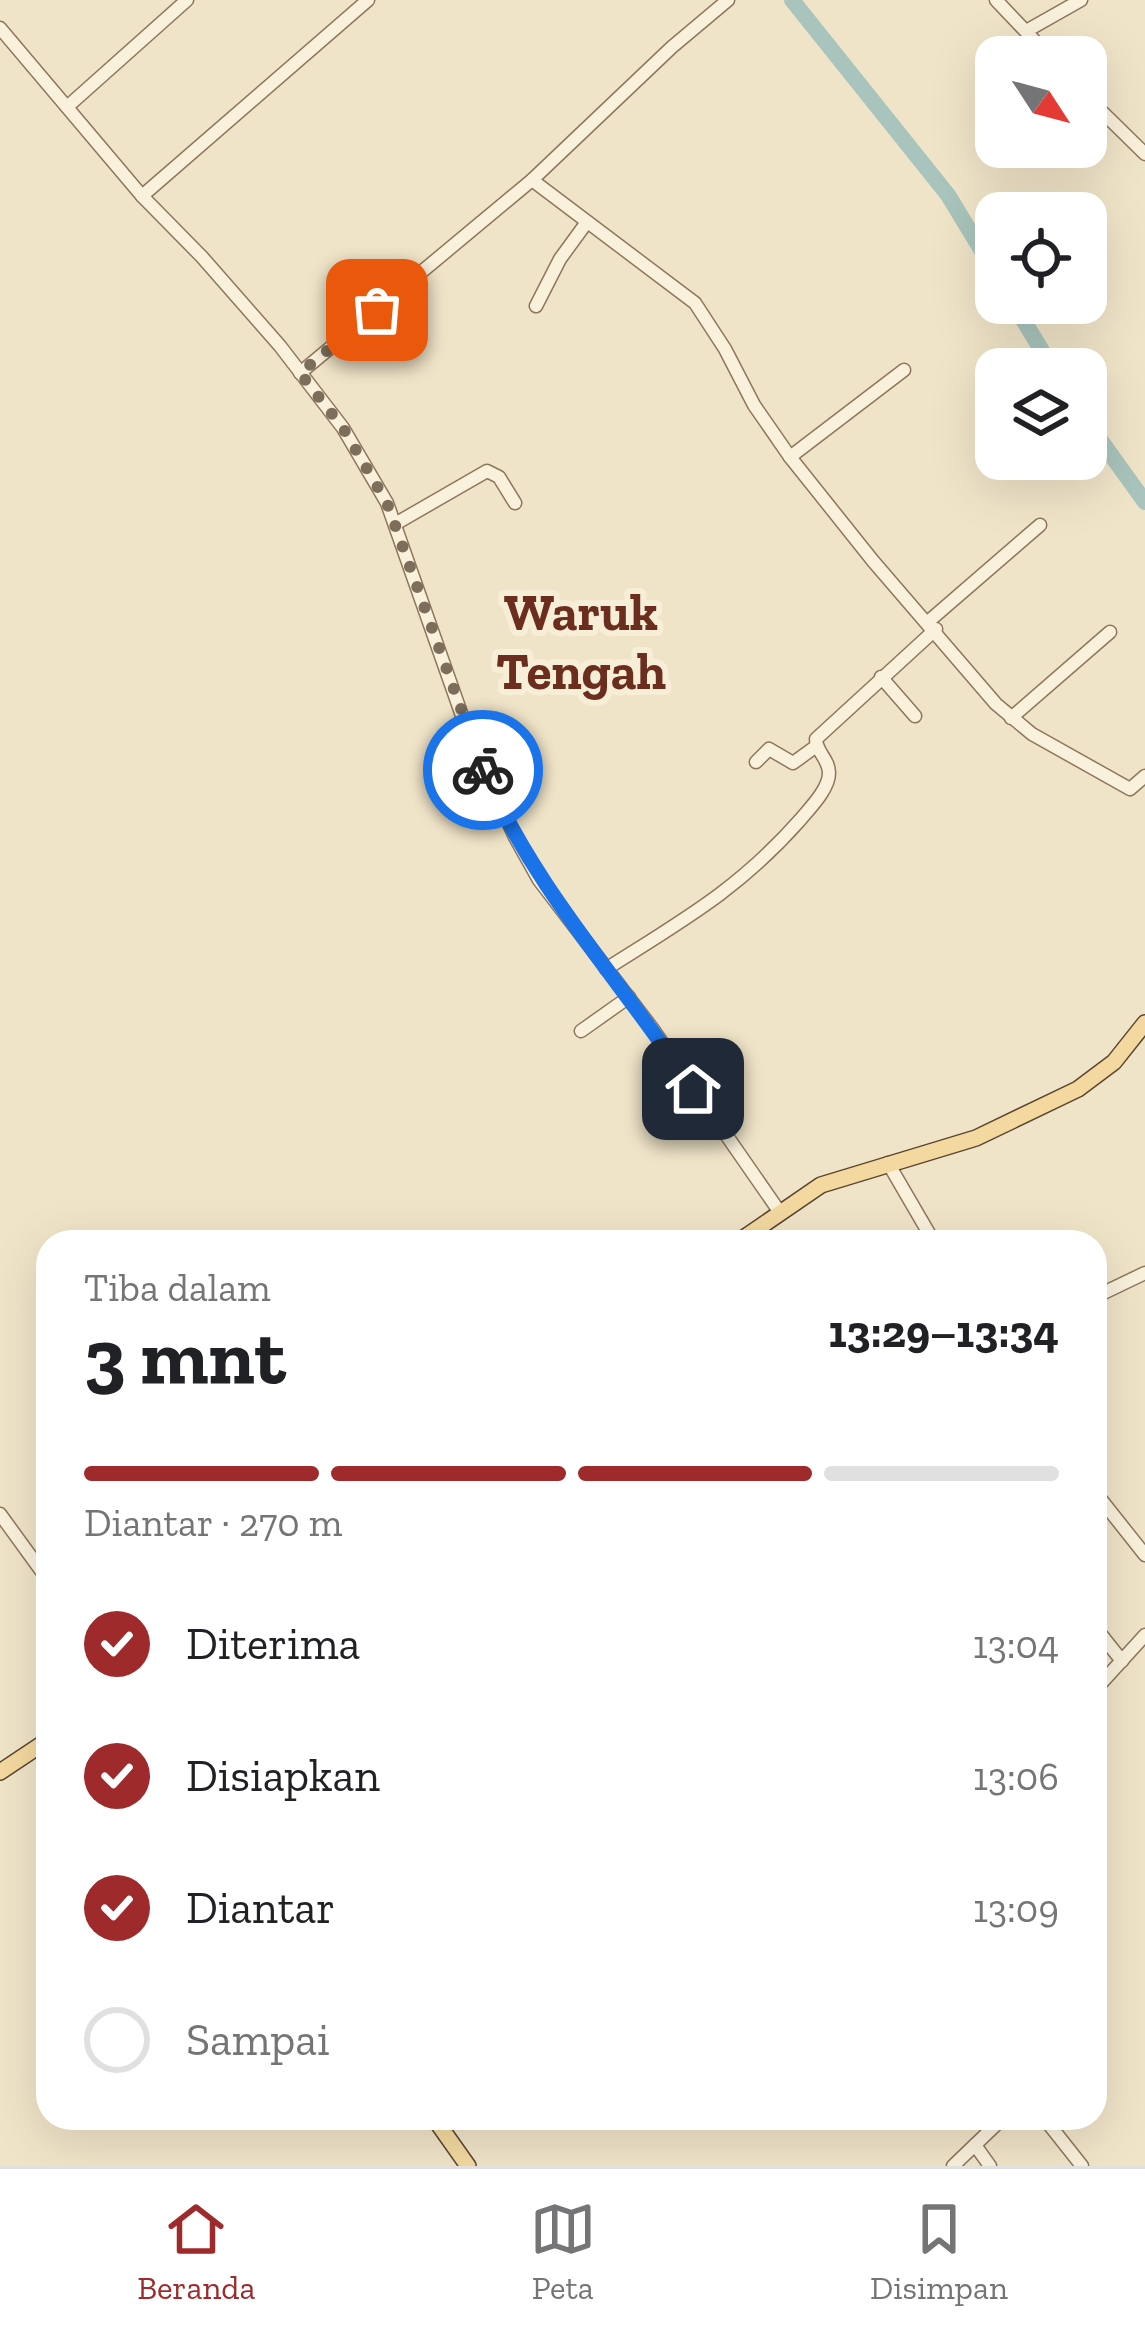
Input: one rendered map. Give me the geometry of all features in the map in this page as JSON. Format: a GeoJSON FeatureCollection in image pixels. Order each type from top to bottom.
{"type":"FeatureCollection","features":[{"type":"Feature","properties":{"kind":"main road"},"geometry":{"type":"LineString","coordinates":[[754,1230],[821,1185],[976,1138],[1078,1089],[1114,1062],[1145,1023]]}},
{"type":"Feature","properties":{"kind":"main road"},"geometry":{"type":"LineString","coordinates":[[0,1772],[36,1748]]}},
{"type":"Feature","properties":{"kind":"main road"},"geometry":{"type":"LineString","coordinates":[[442,2130],[468,2166]]}},
{"type":"Feature","properties":{"kind":"street"},"geometry":{"type":"LineString","coordinates":[[67,106],[187,0]]}},
{"type":"Feature","properties":{"kind":"street"},"geometry":{"type":"LineString","coordinates":[[142,196],[368,0]]}},
{"type":"Feature","properties":{"kind":"street"},"geometry":{"type":"LineString","coordinates":[[300,373],[532,180],[728,0]]}},
{"type":"Feature","properties":{"kind":"street"},"geometry":{"type":"LineString","coordinates":[[996,0],[1033,36]]}},
{"type":"Feature","properties":{"kind":"street"},"geometry":{"type":"LineString","coordinates":[[1028,30],[1081,0]]}},
{"type":"Feature","properties":{"kind":"street"},"geometry":{"type":"LineString","coordinates":[[0,28],[142,196],[202,257],[343,428],[395,524],[472,744],[539,880],[629,997],[779,1211]]}},
{"type":"Feature","properties":{"kind":"street"},"geometry":{"type":"LineString","coordinates":[[1107,117],[1145,154]]}},
{"type":"Feature","properties":{"kind":"street"},"geometry":{"type":"LineString","coordinates":[[532,180],[694,303],[790,457],[873,562],[1011,718],[1124,786],[1133,789],[1145,776]]}},
{"type":"Feature","properties":{"kind":"street"},"geometry":{"type":"LineString","coordinates":[[536,306],[586,222]]}},
{"type":"Feature","properties":{"kind":"street"},"geometry":{"type":"LineString","coordinates":[[790,457],[904,370]]}},
{"type":"Feature","properties":{"kind":"street"},"geometry":{"type":"LineString","coordinates":[[395,524],[487,471],[499,476],[515,503]]}},
{"type":"Feature","properties":{"kind":"street"},"geometry":{"type":"LineString","coordinates":[[606,969],[720,896],[785,839],[829,776],[815,748],[816,739],[1040,525]]}},
{"type":"Feature","properties":{"kind":"street"},"geometry":{"type":"LineString","coordinates":[[1011,718],[1110,632]]}},
{"type":"Feature","properties":{"kind":"street"},"geometry":{"type":"LineString","coordinates":[[880,677],[915,716]]}},
{"type":"Feature","properties":{"kind":"street"},"geometry":{"type":"LineString","coordinates":[[756,762],[770,748],[793,763],[815,748]]}},
{"type":"Feature","properties":{"kind":"street"},"geometry":{"type":"LineString","coordinates":[[581,1031],[629,997]]}},
{"type":"Feature","properties":{"kind":"street"},"geometry":{"type":"LineString","coordinates":[[888,1163],[927,1230]]}},
{"type":"Feature","properties":{"kind":"street"},"geometry":{"type":"LineString","coordinates":[[1107,1291],[1145,1273]]}},
{"type":"Feature","properties":{"kind":"street"},"geometry":{"type":"LineString","coordinates":[[1107,1507],[1145,1555]]}},
{"type":"Feature","properties":{"kind":"street"},"geometry":{"type":"LineString","coordinates":[[0,1514],[36,1564]]}},
{"type":"Feature","properties":{"kind":"street"},"geometry":{"type":"LineString","coordinates":[[1107,1677],[1145,1635]]}},
{"type":"Feature","properties":{"kind":"street"},"geometry":{"type":"LineString","coordinates":[[1107,1642],[1122,1661]]}},
{"type":"Feature","properties":{"kind":"street"},"geometry":{"type":"LineString","coordinates":[[953,2166],[991,2130]]}},
{"type":"Feature","properties":{"kind":"street"},"geometry":{"type":"LineString","coordinates":[[1054,2130],[1082,2166]]}},
{"type":"Feature","properties":{"kind":"street"},"geometry":{"type":"LineString","coordinates":[[975,2145],[990,2166]]}},
{"type":"Feature","properties":{"kind":"waterway"},"geometry":{"type":"LineString","coordinates":[[792,0],[948,195],[975,239]]}},
{"type":"Feature","properties":{"kind":"waterway"},"geometry":{"type":"LineString","coordinates":[[1026,324],[1040,348]]}},
{"type":"Feature","properties":{"kind":"waterway"},"geometry":{"type":"LineString","coordinates":[[1107,449],[1145,502]]}},
{"type":"Feature","properties":{"kind":"way so far"},"geometry":{"type":"LineString","coordinates":[[377,310],[300,373],[343,428],[387,503],[483,770]]}},
{"type":"Feature","properties":{"kind":"district","name":"Waruk Tengah"},"geometry":{"type":"Point","coordinates":[581,641]}},
{"type":"Feature","properties":{"kind":"route"},"geometry":{"type":"LineString","coordinates":[[483,770],[539,880],[693,1089]]}}]}
